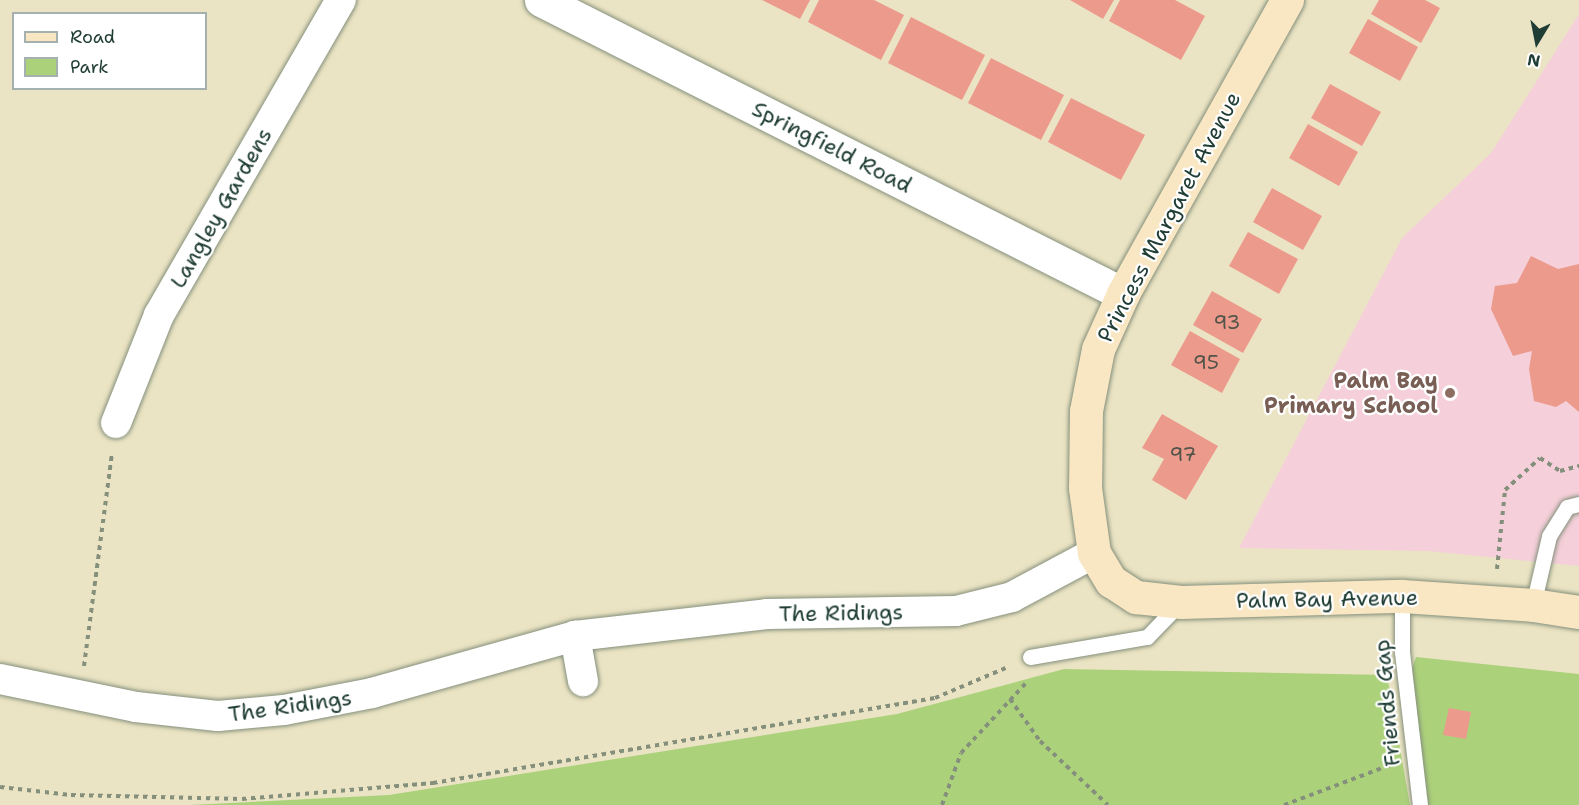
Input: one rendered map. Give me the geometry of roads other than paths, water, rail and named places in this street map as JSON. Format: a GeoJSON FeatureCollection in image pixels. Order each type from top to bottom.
{"type":"FeatureCollection","features":[{"type":"Feature","properties":{"kind":"main road","name":"Princess Margaret Avenue"},"geometry":{"type":"LineString","coordinates":[[1094,553],[1085,488],[1086,411],[1098,349],[1124,294],[1287,0]]}},
{"type":"Feature","properties":{"kind":"main road","name":"Palm Bay Avenue"},"geometry":{"type":"LineString","coordinates":[[1094,553],[1111,581],[1136,597],[1181,602],[1402,597],[1533,605],[1579,612]]}},
{"type":"Feature","properties":{"kind":"street","name":"Langley Gardens"},"geometry":{"type":"LineString","coordinates":[[116,423],[159,315],[341,0]]}},
{"type":"Feature","properties":{"kind":"street","name":"Springfield Road"},"geometry":{"type":"LineString","coordinates":[[541,0],[1124,294]]}},
{"type":"Feature","properties":{"kind":"street","name":"The Ridings"},"geometry":{"type":"LineString","coordinates":[[0,679],[80,696],[218,716],[284,710],[372,693],[575,636],[767,614],[956,611],[1012,597],[1094,553]]}},
{"type":"Feature","properties":{"kind":"street"},"geometry":{"type":"LineString","coordinates":[[575,636],[583,681]]}},
{"type":"Feature","properties":{"kind":"lane"},"geometry":{"type":"LineString","coordinates":[[1533,605],[1549,536],[1568,507],[1579,504]]}},
{"type":"Feature","properties":{"kind":"lane","name":"Friends Gap"},"geometry":{"type":"LineString","coordinates":[[1402,597],[1402,652],[1420,805]]}},
{"type":"Feature","properties":{"kind":"lane"},"geometry":{"type":"LineString","coordinates":[[1030,657],[1147,637],[1181,602]]}},
{"type":"Feature","properties":{"kind":"place","name":"Palm Bay Primary School"},"geometry":{"type":"Point","coordinates":[1450,393]}}]}
